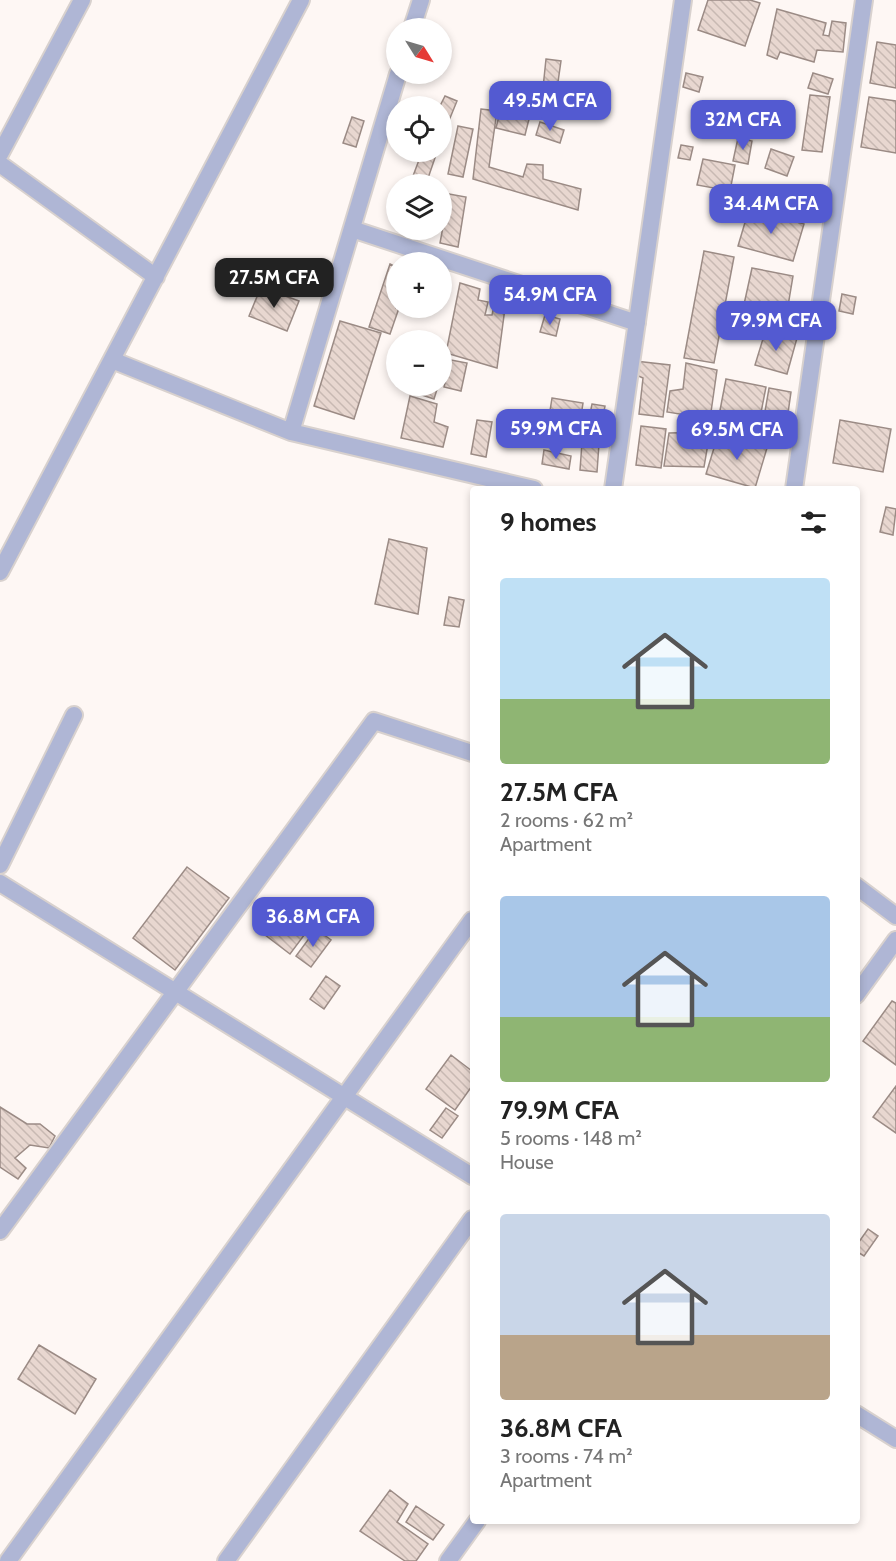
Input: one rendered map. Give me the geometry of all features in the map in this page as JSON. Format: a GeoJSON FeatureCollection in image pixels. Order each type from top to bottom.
{"type":"FeatureCollection","features":[{"type":"Feature","properties":{"kind":"street"},"geometry":{"type":"LineString","coordinates":[[0,154],[81,0]]}},
{"type":"Feature","properties":{"kind":"street"},"geometry":{"type":"LineString","coordinates":[[0,572],[301,0]]}},
{"type":"Feature","properties":{"kind":"street"},"geometry":{"type":"LineString","coordinates":[[415,18],[420,0]]}},
{"type":"Feature","properties":{"kind":"street"},"geometry":{"type":"LineString","coordinates":[[613,486],[683,0]]}},
{"type":"Feature","properties":{"kind":"street"},"geometry":{"type":"LineString","coordinates":[[794,486],[864,0]]}},
{"type":"Feature","properties":{"kind":"street"},"geometry":{"type":"LineString","coordinates":[[291,432],[396,84]]}},
{"type":"Feature","properties":{"kind":"street"},"geometry":{"type":"LineString","coordinates":[[0,164],[156,277]]}},
{"type":"Feature","properties":{"kind":"street"},"geometry":{"type":"LineString","coordinates":[[352,229],[637,323]]}},
{"type":"Feature","properties":{"kind":"street"},"geometry":{"type":"LineString","coordinates":[[112,360],[291,432],[521,486]]}},
{"type":"Feature","properties":{"kind":"street"},"geometry":{"type":"LineString","coordinates":[[0,865],[74,715]]}},
{"type":"Feature","properties":{"kind":"street"},"geometry":{"type":"LineString","coordinates":[[0,1231],[374,721],[470,752]]}},
{"type":"Feature","properties":{"kind":"street"},"geometry":{"type":"LineString","coordinates":[[0,883],[470,1175]]}},
{"type":"Feature","properties":{"kind":"street"},"geometry":{"type":"LineString","coordinates":[[860,889],[896,916]]}},
{"type":"Feature","properties":{"kind":"street"},"geometry":{"type":"LineString","coordinates":[[8,1561],[470,923]]}},
{"type":"Feature","properties":{"kind":"street"},"geometry":{"type":"LineString","coordinates":[[860,990],[896,940]]}},
{"type":"Feature","properties":{"kind":"street"},"geometry":{"type":"LineString","coordinates":[[226,1561],[470,1222]]}},
{"type":"Feature","properties":{"kind":"street"},"geometry":{"type":"LineString","coordinates":[[860,1416],[896,1439]]}},
{"type":"Feature","properties":{"kind":"street"},"geometry":{"type":"LineString","coordinates":[[448,1561],[475,1524]]}},
{"type":"Feature","properties":{"kind":"building"},"geometry":{"type":"Polygon","coordinates":[[[708,0],[750,0],[760,3],[745,46],[698,30],[708,0]]]}},
{"type":"Feature","properties":{"kind":"building"},"geometry":{"type":"Polygon","coordinates":[[[777,9],[826,23],[823,35],[829,36],[832,21],[846,23],[843,52],[817,50],[814,62],[780,52],[777,59],[767,55],[777,9]]]}},
{"type":"Feature","properties":{"kind":"building"},"geometry":{"type":"Polygon","coordinates":[[[877,42],[896,45],[896,88],[870,83],[877,42]]]}},
{"type":"Feature","properties":{"kind":"building"},"geometry":{"type":"Polygon","coordinates":[[[546,59],[561,61],[557,89],[543,88],[546,59]]]}},
{"type":"Feature","properties":{"kind":"building"},"geometry":{"type":"Polygon","coordinates":[[[686,73],[703,77],[699,92],[683,87],[686,73]]]}},
{"type":"Feature","properties":{"kind":"building"},"geometry":{"type":"Polygon","coordinates":[[[813,73],[833,79],[828,94],[808,88],[813,73]]]}},
{"type":"Feature","properties":{"kind":"building"},"geometry":{"type":"Polygon","coordinates":[[[810,95],[830,97],[822,152],[802,150],[810,95]]]}},
{"type":"Feature","properties":{"kind":"building"},"geometry":{"type":"Polygon","coordinates":[[[869,97],[896,101],[896,153],[861,147],[869,97]]]}},
{"type":"Feature","properties":{"kind":"building"},"geometry":{"type":"Polygon","coordinates":[[[452,99],[457,101],[452,113],[452,99]]]}},
{"type":"Feature","properties":{"kind":"building"},"geometry":{"type":"Polygon","coordinates":[[[481,109],[497,111],[489,167],[523,177],[527,164],[543,165],[543,179],[581,189],[578,210],[473,179],[481,109]]]}},
{"type":"Feature","properties":{"kind":"building"},"geometry":{"type":"Polygon","coordinates":[[[500,112],[529,119],[525,135],[496,128],[500,112]]]}},
{"type":"Feature","properties":{"kind":"building"},"geometry":{"type":"Polygon","coordinates":[[[352,117],[364,121],[356,147],[343,143],[352,117]]]}},
{"type":"Feature","properties":{"kind":"building"},"geometry":{"type":"Polygon","coordinates":[[[540,122],[564,130],[560,143],[536,135],[540,122]]]}},
{"type":"Feature","properties":{"kind":"building"},"geometry":{"type":"Polygon","coordinates":[[[458,126],[473,129],[463,177],[448,174],[458,126]]]}},
{"type":"Feature","properties":{"kind":"building"},"geometry":{"type":"Polygon","coordinates":[[[738,138],[752,141],[748,164],[733,161],[738,138]]]}},
{"type":"Feature","properties":{"kind":"building"},"geometry":{"type":"Polygon","coordinates":[[[681,145],[693,147],[690,160],[678,158],[681,145]]]}},
{"type":"Feature","properties":{"kind":"building"},"geometry":{"type":"Polygon","coordinates":[[[771,149],[794,157],[787,176],[765,168],[771,149]]]}},
{"type":"Feature","properties":{"kind":"building"},"geometry":{"type":"Polygon","coordinates":[[[703,159],[735,165],[730,191],[697,185],[703,159]]]}},
{"type":"Feature","properties":{"kind":"building"},"geometry":{"type":"Polygon","coordinates":[[[418,162],[434,162],[429,174],[414,174],[418,162]]]}},
{"type":"Feature","properties":{"kind":"building"},"geometry":{"type":"Polygon","coordinates":[[[452,195],[466,197],[458,247],[440,243],[441,240],[452,240],[452,195]]]}},
{"type":"Feature","properties":{"kind":"building"},"geometry":{"type":"Polygon","coordinates":[[[749,209],[804,224],[793,261],[738,246],[749,209]]]}},
{"type":"Feature","properties":{"kind":"building"},"geometry":{"type":"Polygon","coordinates":[[[704,251],[734,257],[714,363],[684,358],[704,251]]]}},
{"type":"Feature","properties":{"kind":"building"},"geometry":{"type":"Polygon","coordinates":[[[752,268],[793,276],[787,312],[802,319],[798,334],[741,318],[752,268]]]}},
{"type":"Feature","properties":{"kind":"building"},"geometry":{"type":"Polygon","coordinates":[[[386,276],[386,318],[396,318],[391,330],[386,330],[386,333],[369,327],[386,276]]]}},
{"type":"Feature","properties":{"kind":"building"},"geometry":{"type":"Polygon","coordinates":[[[460,283],[480,289],[478,300],[488,302],[485,315],[492,315],[494,306],[505,308],[497,368],[452,355],[451,330],[460,283]]]}},
{"type":"Feature","properties":{"kind":"building"},"geometry":{"type":"Polygon","coordinates":[[[261,287],[299,301],[287,331],[249,316],[261,287]]]}},
{"type":"Feature","properties":{"kind":"building"},"geometry":{"type":"Polygon","coordinates":[[[842,294],[856,297],[853,314],[839,311],[842,294]]]}},
{"type":"Feature","properties":{"kind":"building"},"geometry":{"type":"Polygon","coordinates":[[[545,315],[560,319],[556,336],[540,332],[545,315]]]}},
{"type":"Feature","properties":{"kind":"building"},"geometry":{"type":"Polygon","coordinates":[[[340,321],[381,333],[354,419],[314,406],[340,321]]]}},
{"type":"Feature","properties":{"kind":"building"},"geometry":{"type":"Polygon","coordinates":[[[766,329],[797,338],[787,374],[755,365],[766,329]]]}},
{"type":"Feature","properties":{"kind":"building"},"geometry":{"type":"Polygon","coordinates":[[[452,360],[467,363],[461,391],[452,389],[452,360]]]}},
{"type":"Feature","properties":{"kind":"building"},"geometry":{"type":"Polygon","coordinates":[[[635,361],[670,365],[663,417],[639,414],[643,378],[634,374],[635,361]]]}},
{"type":"Feature","properties":{"kind":"building"},"geometry":{"type":"Polygon","coordinates":[[[686,363],[717,370],[710,419],[667,412],[670,391],[683,389],[686,363]]]}},
{"type":"Feature","properties":{"kind":"building"},"geometry":{"type":"Polygon","coordinates":[[[726,379],[766,387],[757,433],[717,426],[726,379]]]}},
{"type":"Feature","properties":{"kind":"building"},"geometry":{"type":"Polygon","coordinates":[[[769,388],[791,392],[786,427],[763,423],[769,388]]]}},
{"type":"Feature","properties":{"kind":"building"},"geometry":{"type":"Polygon","coordinates":[[[410,396],[437,404],[434,422],[448,427],[443,447],[401,438],[410,396]]]}},
{"type":"Feature","properties":{"kind":"building"},"geometry":{"type":"Polygon","coordinates":[[[552,398],[583,403],[578,435],[547,430],[552,398]]]}},
{"type":"Feature","properties":{"kind":"building"},"geometry":{"type":"Polygon","coordinates":[[[592,404],[605,406],[603,416],[590,414],[592,404]]]}},
{"type":"Feature","properties":{"kind":"building"},"geometry":{"type":"Polygon","coordinates":[[[477,420],[492,422],[486,457],[471,454],[477,420]]]}},
{"type":"Feature","properties":{"kind":"building"},"geometry":{"type":"Polygon","coordinates":[[[840,420],[891,429],[883,472],[833,463],[840,420]]]}},
{"type":"Feature","properties":{"kind":"building"},"geometry":{"type":"Polygon","coordinates":[[[641,426],[666,429],[661,468],[636,465],[641,426]]]}},
{"type":"Feature","properties":{"kind":"building"},"geometry":{"type":"Polygon","coordinates":[[[583,429],[600,430],[597,472],[580,470],[583,429]]]}},
{"type":"Feature","properties":{"kind":"building"},"geometry":{"type":"Polygon","coordinates":[[[710,432],[704,467],[664,466],[669,433],[710,432]]]}},
{"type":"Feature","properties":{"kind":"building"},"geometry":{"type":"Polygon","coordinates":[[[718,435],[767,448],[756,486],[706,474],[718,435]]]}},
{"type":"Feature","properties":{"kind":"building"},"geometry":{"type":"Polygon","coordinates":[[[544,450],[571,456],[569,469],[542,464],[544,450]]]}},
{"type":"Feature","properties":{"kind":"building"},"geometry":{"type":"Polygon","coordinates":[[[886,507],[896,509],[893,535],[880,532],[886,507]]]}},
{"type":"Feature","properties":{"kind":"building"},"geometry":{"type":"Polygon","coordinates":[[[389,539],[427,548],[418,614],[375,604],[389,539]]]}},
{"type":"Feature","properties":{"kind":"building"},"geometry":{"type":"Polygon","coordinates":[[[449,597],[464,600],[459,627],[444,625],[449,597]]]}},
{"type":"Feature","properties":{"kind":"building"},"geometry":{"type":"Polygon","coordinates":[[[187,867],[229,898],[175,970],[133,938],[187,867]]]}},
{"type":"Feature","properties":{"kind":"building"},"geometry":{"type":"Polygon","coordinates":[[[281,903],[311,926],[290,954],[260,931],[281,903]]]}},
{"type":"Feature","properties":{"kind":"building"},"geometry":{"type":"Polygon","coordinates":[[[316,929],[331,940],[311,967],[296,956],[316,929]]]}},
{"type":"Feature","properties":{"kind":"building"},"geometry":{"type":"Polygon","coordinates":[[[326,976],[340,986],[324,1009],[310,999],[326,976]]]}},
{"type":"Feature","properties":{"kind":"building"},"geometry":{"type":"Polygon","coordinates":[[[892,1001],[896,1003],[896,1065],[863,1041],[892,1001]]]}},
{"type":"Feature","properties":{"kind":"building"},"geometry":{"type":"Polygon","coordinates":[[[451,1055],[470,1069],[470,1089],[455,1110],[426,1089],[451,1055]]]}},
{"type":"Feature","properties":{"kind":"building"},"geometry":{"type":"Polygon","coordinates":[[[896,1086],[896,1133],[873,1117],[896,1086]]]}},
{"type":"Feature","properties":{"kind":"building"},"geometry":{"type":"Polygon","coordinates":[[[0,1107],[27,1124],[40,1124],[55,1136],[49,1148],[30,1145],[15,1158],[26,1168],[18,1179],[0,1167],[0,1107]]]}},
{"type":"Feature","properties":{"kind":"building"},"geometry":{"type":"Polygon","coordinates":[[[446,1108],[458,1116],[442,1138],[430,1130],[446,1108]]]}},
{"type":"Feature","properties":{"kind":"building"},"geometry":{"type":"Polygon","coordinates":[[[868,1229],[878,1236],[864,1256],[860,1254],[860,1240],[868,1229]]]}},
{"type":"Feature","properties":{"kind":"building"},"geometry":{"type":"Polygon","coordinates":[[[39,1345],[96,1379],[75,1414],[18,1379],[39,1345]]]}},
{"type":"Feature","properties":{"kind":"building"},"geometry":{"type":"Polygon","coordinates":[[[390,1490],[408,1504],[397,1522],[428,1544],[416,1561],[405,1561],[360,1531],[390,1490]]]}},
{"type":"Feature","properties":{"kind":"building"},"geometry":{"type":"Polygon","coordinates":[[[416,1506],[444,1525],[433,1540],[406,1522],[416,1506]]]}}]}
